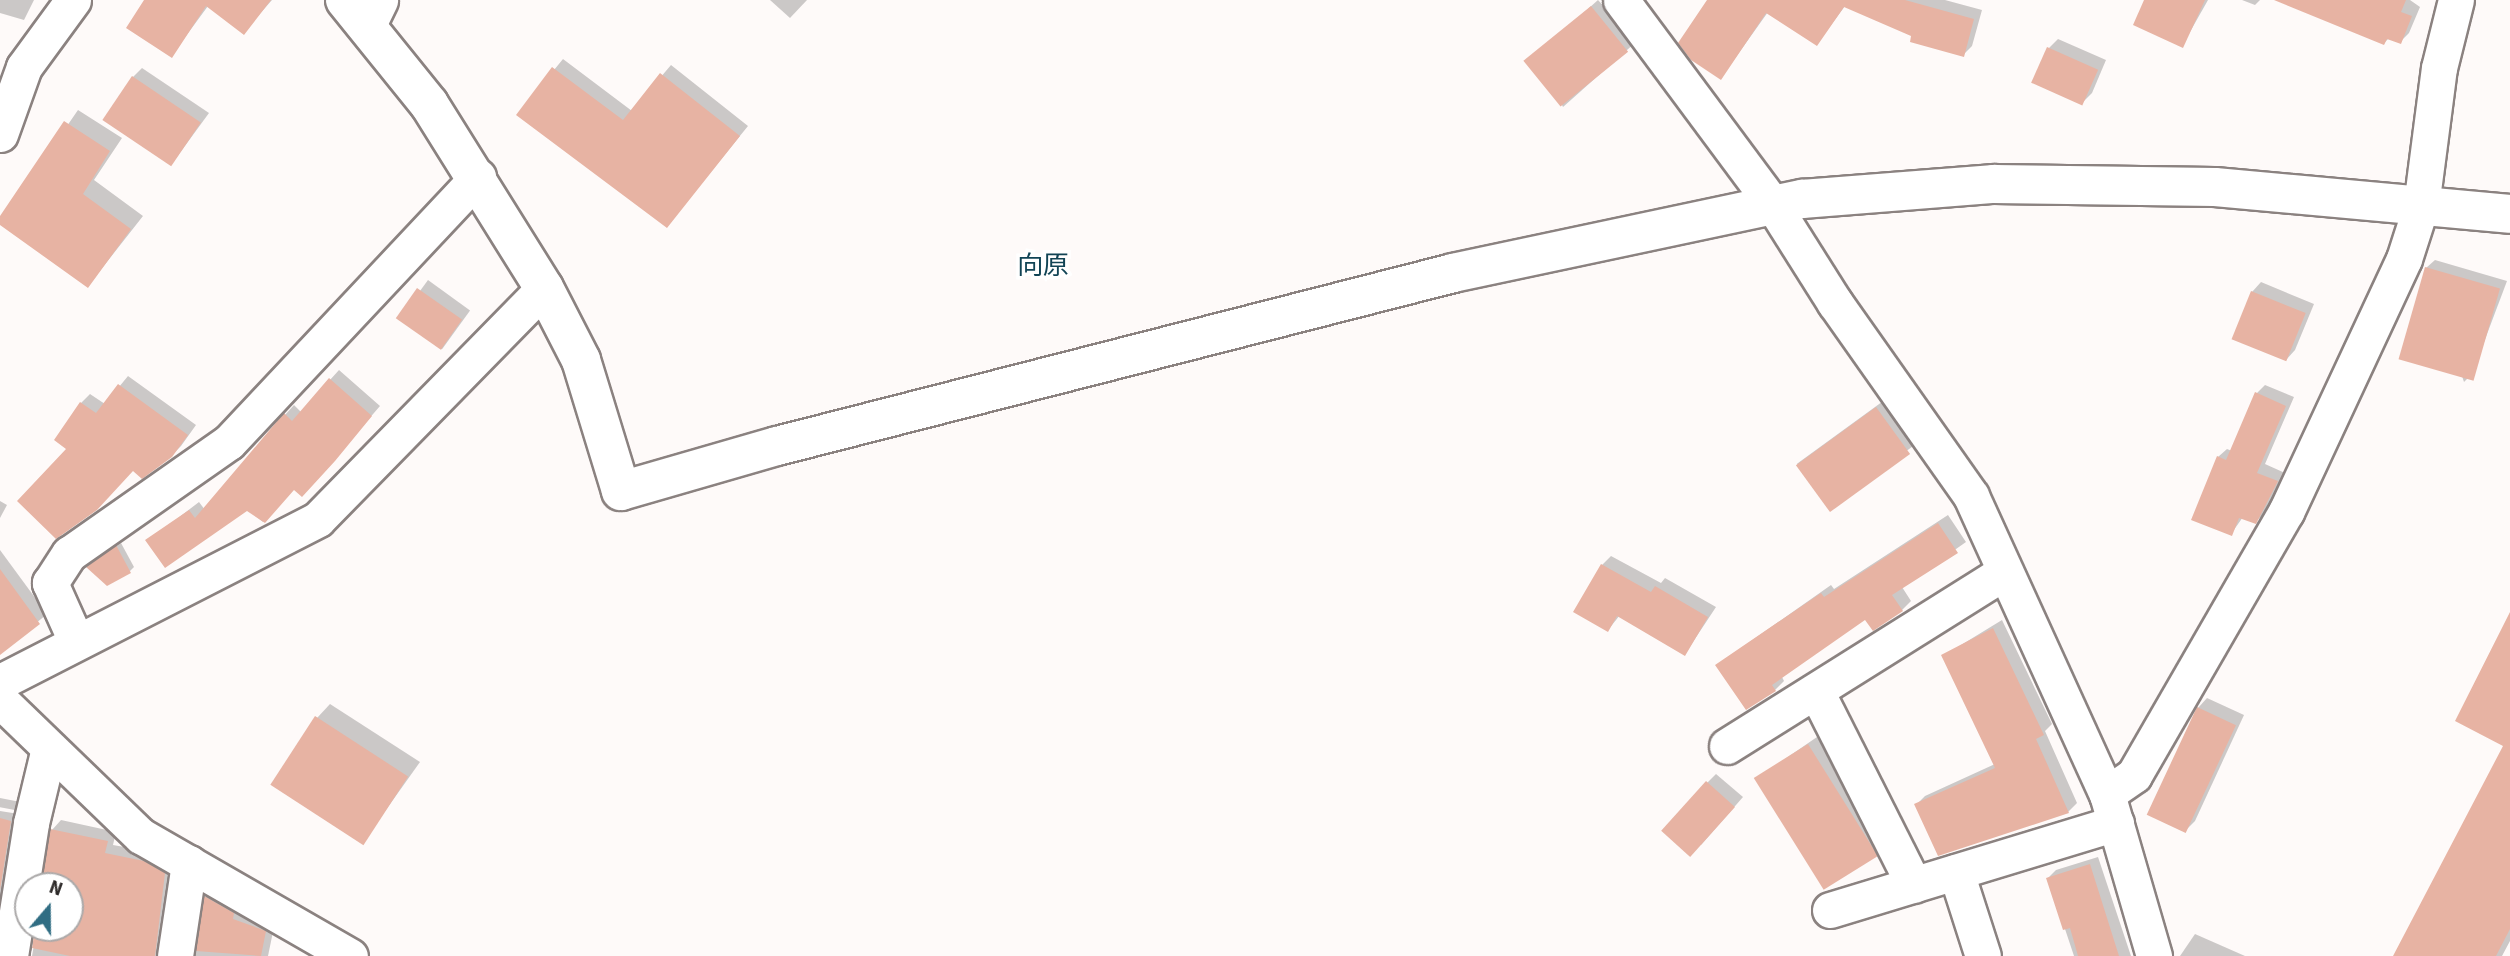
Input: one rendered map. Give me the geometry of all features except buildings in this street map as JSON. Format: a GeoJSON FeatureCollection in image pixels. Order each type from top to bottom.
{"type":"FeatureCollection","features":[{"type":"Feature","properties":{"kind":"street"},"geometry":{"type":"LineString","coordinates":[[0,134],[12,64],[73,0]]}},
{"type":"Feature","properties":{"kind":"street"},"geometry":{"type":"LineString","coordinates":[[1621,0],[1773,205],[1835,303],[1971,496],[2111,808],[2154,956]]}},
{"type":"Feature","properties":{"kind":"street"},"geometry":{"type":"LineString","coordinates":[[1830,910],[1955,872],[2111,808],[2134,775],[2286,512],[2404,259],[2421,206],[2439,68],[2456,0]]}},
{"type":"Feature","properties":{"kind":"street"},"geometry":{"type":"LineString","coordinates":[[364,9],[478,177],[544,289],[581,360],[621,491],[777,446],[1453,273],[1802,199],[1994,184],[2215,187],[2510,214]]}},
{"type":"Feature","properties":{"kind":"street"},"geometry":{"type":"LineString","coordinates":[[76,641],[50,583],[69,554],[229,442],[478,177]]}},
{"type":"Feature","properties":{"kind":"street"},"geometry":{"type":"LineString","coordinates":[[0,681],[318,519],[544,289]]}},
{"type":"Feature","properties":{"kind":"street"},"geometry":{"type":"LineString","coordinates":[[1727,746],[2004,572]]}},
{"type":"Feature","properties":{"kind":"street"},"geometry":{"type":"LineString","coordinates":[[1816,691],[1914,885]]}},
{"type":"Feature","properties":{"kind":"street"},"geometry":{"type":"LineString","coordinates":[[0,699],[141,836],[331,951]]}},
{"type":"Feature","properties":{"kind":"street"},"geometry":{"type":"LineString","coordinates":[[10,956],[31,823],[49,748]]}},
{"type":"Feature","properties":{"kind":"street"},"geometry":{"type":"LineString","coordinates":[[175,956],[189,863]]}},
{"type":"Feature","properties":{"kind":"street"},"geometry":{"type":"LineString","coordinates":[[1955,872],[1983,956]]}},
{"type":"Feature","properties":{"kind":"district","name":"向原"},"geometry":{"type":"Point","coordinates":[1043,266]}}]}
